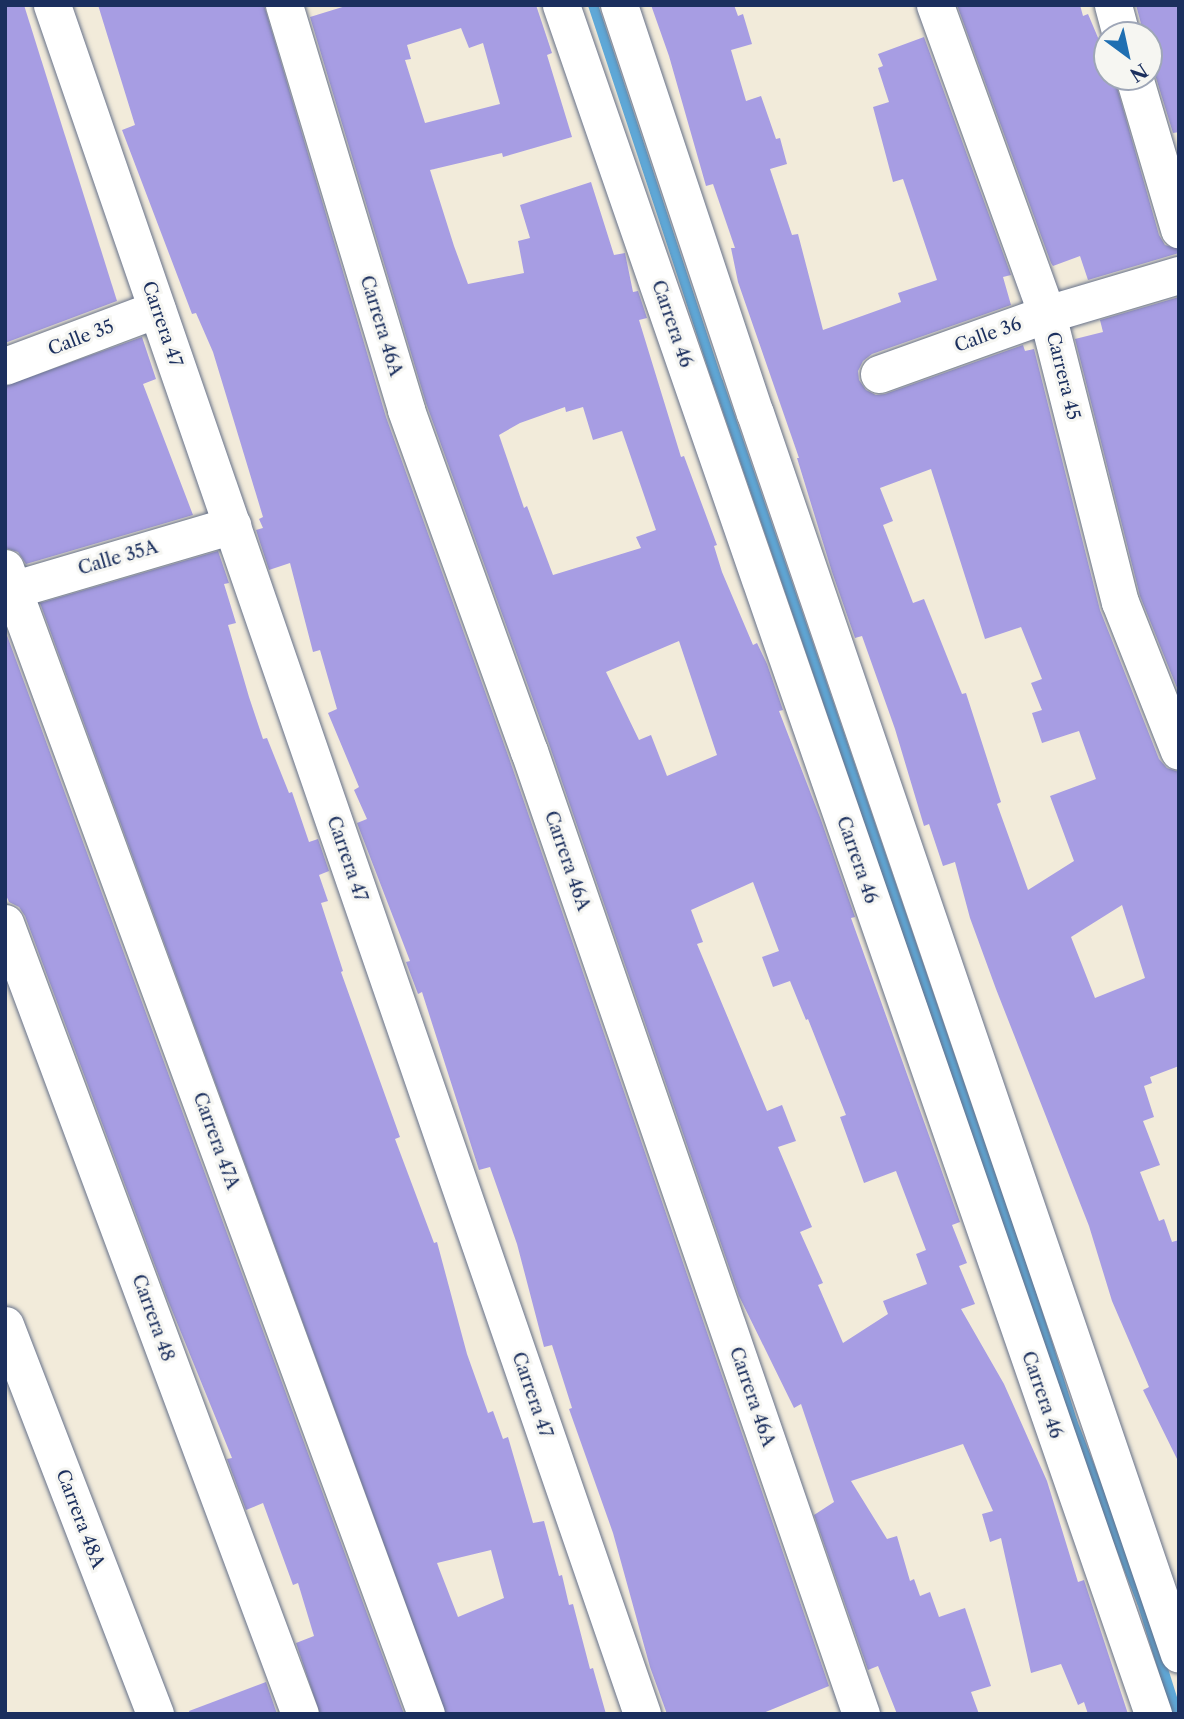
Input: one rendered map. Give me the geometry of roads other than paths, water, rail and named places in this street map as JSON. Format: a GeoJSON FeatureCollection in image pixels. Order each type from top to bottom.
{"type":"FeatureCollection","features":[{"type":"Feature","properties":{"kind":"street","name":"Carrera 47"},"geometry":{"type":"LineString","coordinates":[[52,5],[642,1714]]}},
{"type":"Feature","properties":{"kind":"street","name":"Carrera 46A"},"geometry":{"type":"LineString","coordinates":[[284,5],[407,410],[529,751],[861,1714]]}},
{"type":"Feature","properties":{"kind":"street","name":"Carrera 46"},"geometry":{"type":"LineString","coordinates":[[562,5],[1153,1714]]}},
{"type":"Feature","properties":{"kind":"street"},"geometry":{"type":"LineString","coordinates":[[619,5],[755,413],[1179,1654]]}},
{"type":"Feature","properties":{"kind":"street","name":"Carrera 45"},"geometry":{"type":"LineString","coordinates":[[934,5],[1047,314],[1120,602],[1179,751]]}},
{"type":"Feature","properties":{"kind":"street"},"geometry":{"type":"LineString","coordinates":[[1138,91],[1179,229]]}},
{"type":"Feature","properties":{"kind":"street","name":"Calle 36"},"geometry":{"type":"LineString","coordinates":[[879,374],[1047,314],[1179,275]]}},
{"type":"Feature","properties":{"kind":"street","name":"Calle 35"},"geometry":{"type":"LineString","coordinates":[[5,366],[157,309]]}},
{"type":"Feature","properties":{"kind":"street","name":"Calle 35A"},"geometry":{"type":"LineString","coordinates":[[8,583],[232,524]]}},
{"type":"Feature","properties":{"kind":"street","name":"Carrera 47A"},"geometry":{"type":"LineString","coordinates":[[8,583],[426,1714]]}},
{"type":"Feature","properties":{"kind":"street","name":"Carrera 48"},"geometry":{"type":"LineString","coordinates":[[5,923],[300,1714]]}},
{"type":"Feature","properties":{"kind":"street","name":"Carrera 48A"},"geometry":{"type":"LineString","coordinates":[[5,1325],[155,1714]]}},
{"type":"Feature","properties":{"kind":"waterway"},"geometry":{"type":"LineString","coordinates":[[593,5],[718,382],[1030,1289],[1072,1421],[1142,1602],[1177,1714]]}}]}
